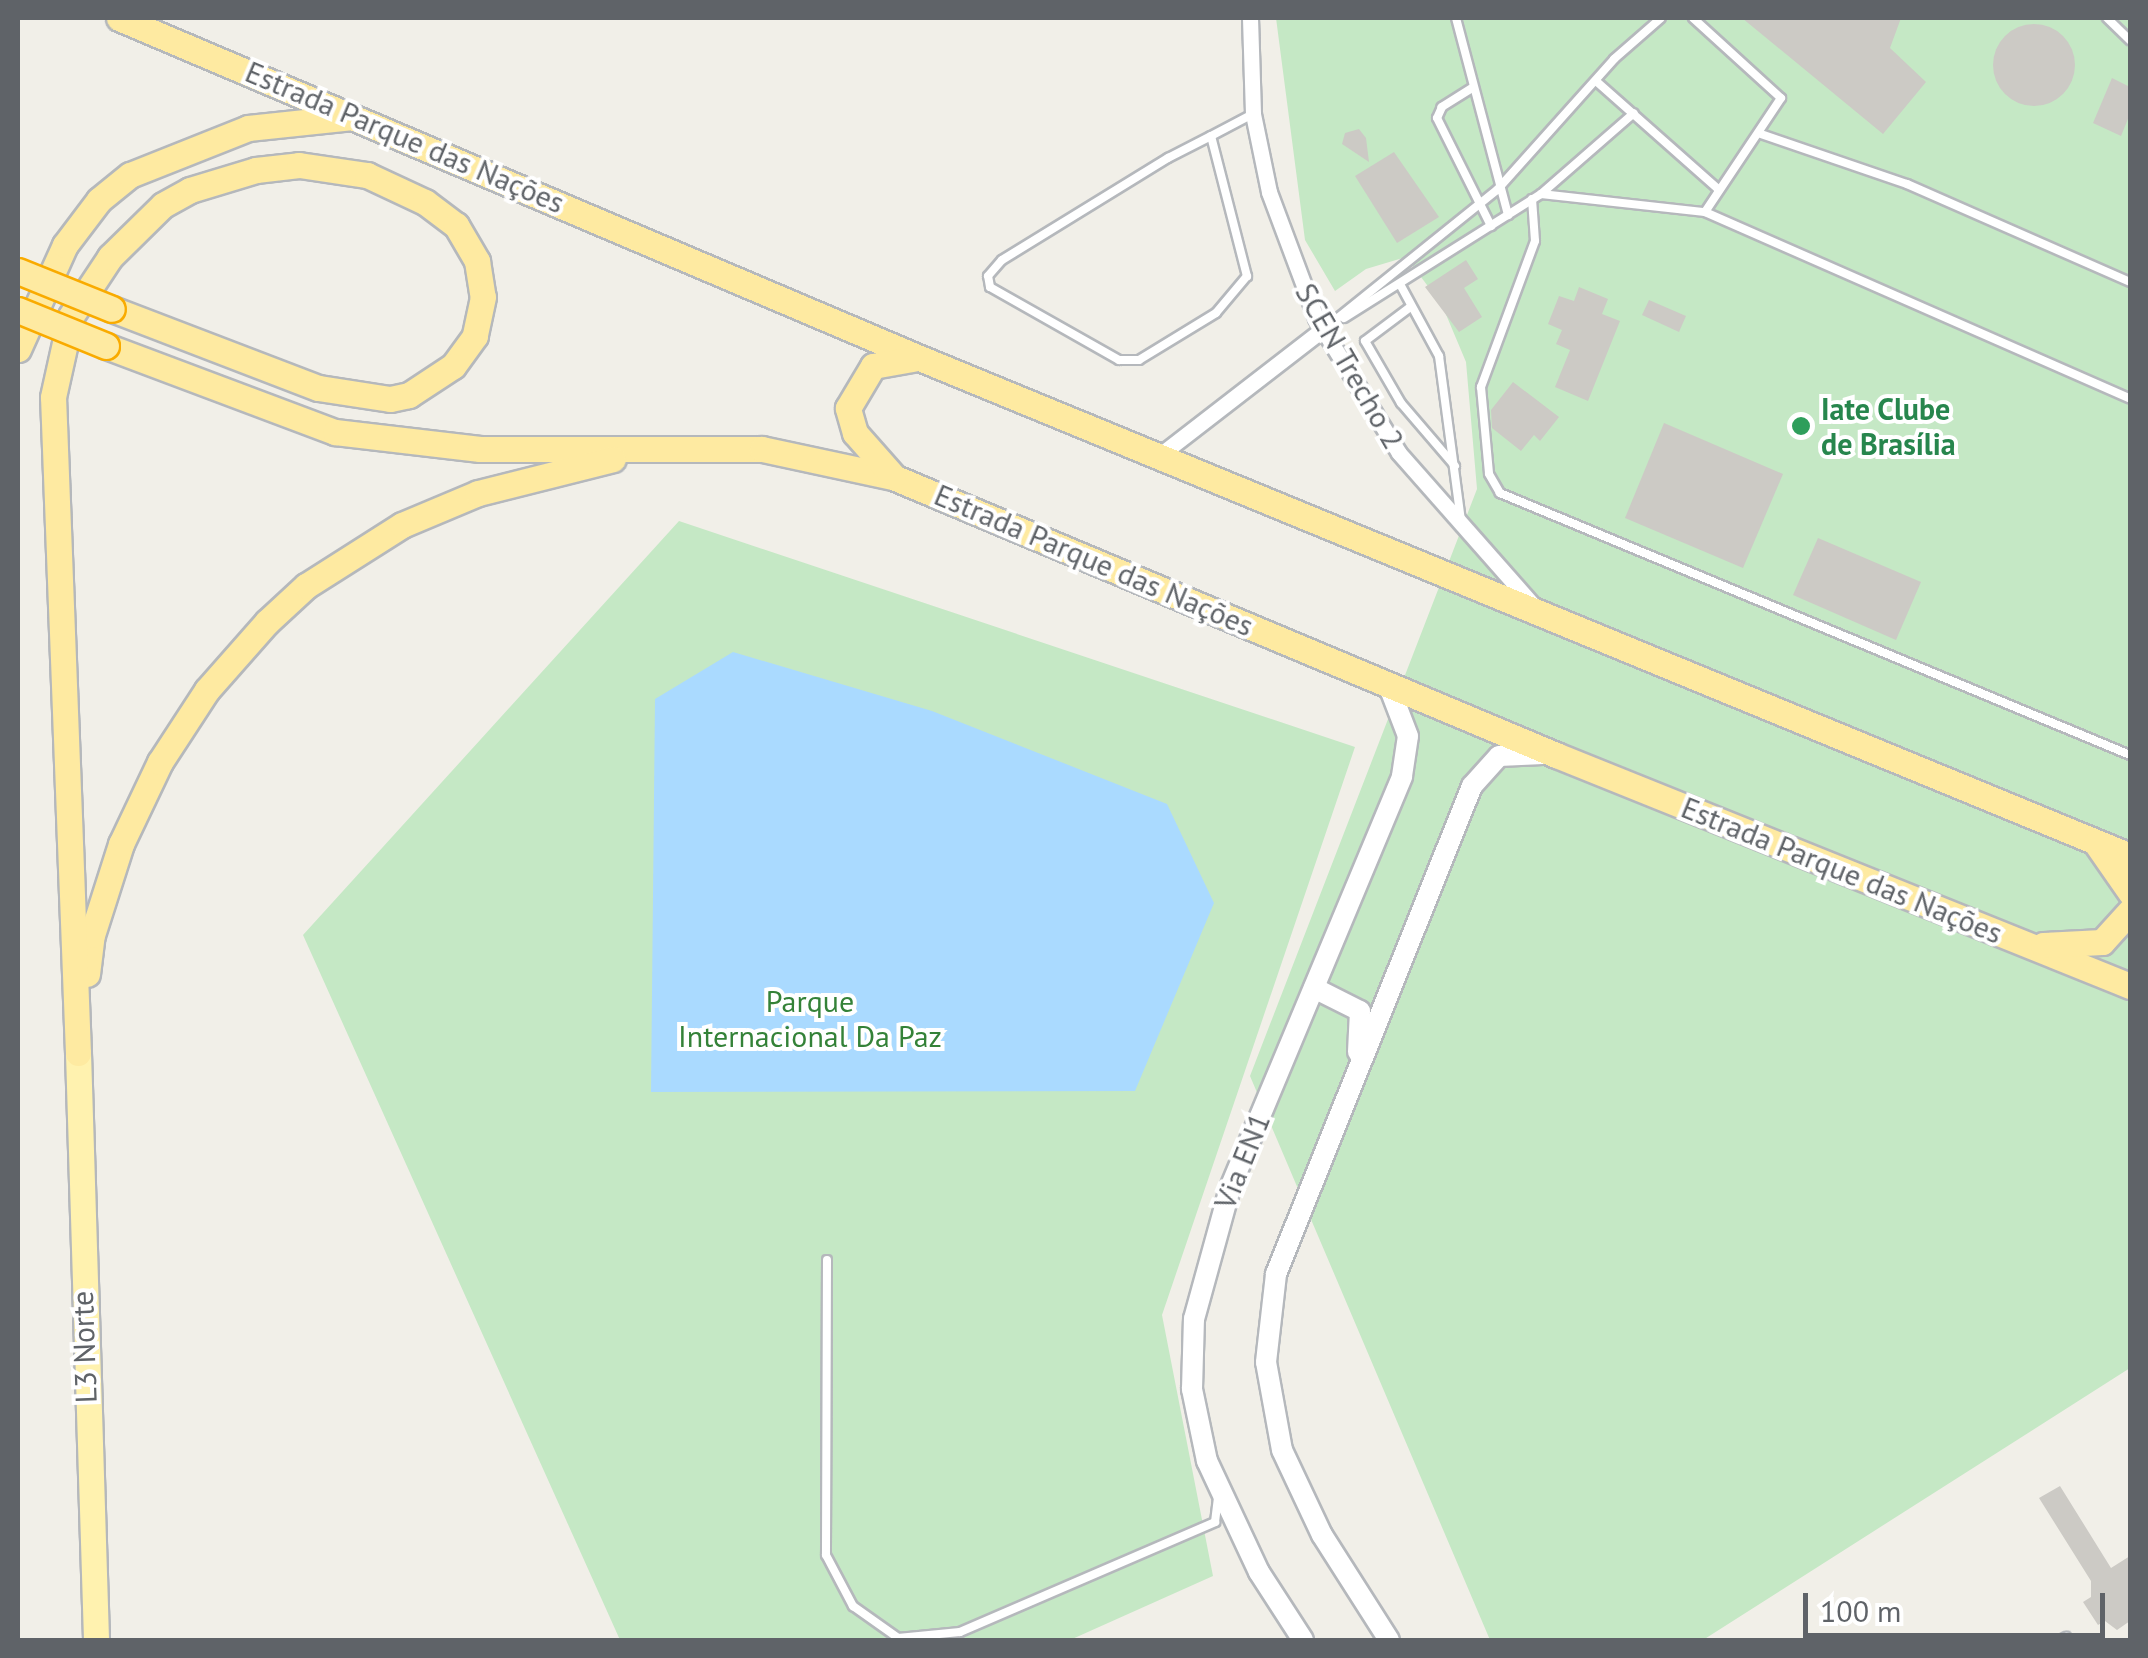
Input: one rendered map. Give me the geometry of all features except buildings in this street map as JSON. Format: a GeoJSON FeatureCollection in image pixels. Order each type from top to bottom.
{"type":"FeatureCollection","features":[{"type":"Feature","properties":{"kind":"highway","name":"Estrada Parque das Nações"},"geometry":{"type":"LineString","coordinates":[[119,18],[362,116],[922,359],[2130,856]]}},
{"type":"Feature","properties":{"kind":"highway"},"geometry":{"type":"LineString","coordinates":[[18,348],[65,245],[98,200],[130,175],[248,128],[362,116]]}},
{"type":"Feature","properties":{"kind":"highway"},"geometry":{"type":"LineString","coordinates":[[18,271],[112,310],[318,388],[390,400],[409,395],[452,366],[474,336],[483,297],[477,260],[463,236],[425,202],[367,175],[299,166],[240,175],[163,205],[110,257],[72,316],[53,397],[78,1053]]}},
{"type":"Feature","properties":{"kind":"highway","name":"Estrada Parque das Nações"},"geometry":{"type":"LineString","coordinates":[[18,310],[335,432],[480,449],[762,449],[893,477],[1556,756],[2130,986]]}},
{"type":"Feature","properties":{"kind":"highway"},"geometry":{"type":"LineString","coordinates":[[893,477],[855,433],[850,400],[861,377],[881,361],[922,359]]}},
{"type":"Feature","properties":{"kind":"highway"},"geometry":{"type":"LineString","coordinates":[[78,1053],[92,935],[121,844],[179,733],[267,622],[306,586],[402,525],[478,494],[656,449]]}},
{"type":"Feature","properties":{"kind":"highway"},"geometry":{"type":"LineString","coordinates":[[2093,839],[2130,892]]}},
{"type":"Feature","properties":{"kind":"highway"},"geometry":{"type":"LineString","coordinates":[[2028,945],[2102,942],[2130,911]]}},
{"type":"Feature","properties":{"kind":"main road","name":"L3 Norte"},"geometry":{"type":"LineString","coordinates":[[78,1053],[96,1640]]}},
{"type":"Feature","properties":{"kind":"street","name":"SCEN Trecho 2"},"geometry":{"type":"LineString","coordinates":[[1250,18],[1252,114],[1282,237],[1323,330],[1399,454],[1537,609]]}},
{"type":"Feature","properties":{"kind":"street"},"geometry":{"type":"LineString","coordinates":[[1160,455],[1323,330]]}},
{"type":"Feature","properties":{"kind":"street","name":"Via EN1"},"geometry":{"type":"LineString","coordinates":[[1303,1640],[1218,1492],[1192,1388],[1202,1278],[1230,1188],[1402,776],[1408,736],[1388,684]]}},
{"type":"Feature","properties":{"kind":"street"},"geometry":{"type":"LineString","coordinates":[[1389,1640],[1298,1491],[1282,1450],[1266,1362],[1276,1274],[1477,778],[1499,756],[1556,756]]}},
{"type":"Feature","properties":{"kind":"street"},"geometry":{"type":"LineString","coordinates":[[1314,988],[1360,1011],[1353,1084]]}},
{"type":"Feature","properties":{"kind":"lane"},"geometry":{"type":"LineString","coordinates":[[1456,18],[1497,190],[1508,215]]}},
{"type":"Feature","properties":{"kind":"lane"},"geometry":{"type":"LineString","coordinates":[[1323,330],[1497,190],[1596,81],[1660,18]]}},
{"type":"Feature","properties":{"kind":"lane"},"geometry":{"type":"LineString","coordinates":[[1693,18],[1778,91],[1780,102],[1705,212]]}},
{"type":"Feature","properties":{"kind":"lane"},"geometry":{"type":"LineString","coordinates":[[2107,18],[2130,40]]}},
{"type":"Feature","properties":{"kind":"lane"},"geometry":{"type":"LineString","coordinates":[[1596,81],[1718,189]]}},
{"type":"Feature","properties":{"kind":"lane"},"geometry":{"type":"LineString","coordinates":[[1472,88],[1442,107],[1437,118],[1491,226]]}},
{"type":"Feature","properties":{"kind":"lane"},"geometry":{"type":"LineString","coordinates":[[1323,330],[1401,286],[1537,196],[1634,113]]}},
{"type":"Feature","properties":{"kind":"lane"},"geometry":{"type":"LineString","coordinates":[[1211,136],[1247,265],[1243,286],[1216,312],[1139,360],[1119,360],[990,287],[988,276],[1002,260],[1211,136],[1252,114]]}},
{"type":"Feature","properties":{"kind":"lane"},"geometry":{"type":"LineString","coordinates":[[1761,134],[1907,184],[2130,282]]}},
{"type":"Feature","properties":{"kind":"lane"},"geometry":{"type":"LineString","coordinates":[[1537,196],[1705,212],[2130,399]]}},
{"type":"Feature","properties":{"kind":"lane"},"geometry":{"type":"LineString","coordinates":[[1537,196],[1534,241],[1482,387],[1484,440],[1496,490],[2130,755]]}},
{"type":"Feature","properties":{"kind":"lane"},"geometry":{"type":"LineString","coordinates":[[1401,286],[1409,308],[1438,351],[1458,469],[1461,527]]}},
{"type":"Feature","properties":{"kind":"lane"},"geometry":{"type":"LineString","coordinates":[[1409,308],[1365,341],[1401,403],[1458,469]]}},
{"type":"Feature","properties":{"kind":"lane"},"geometry":{"type":"LineString","coordinates":[[827,1260],[826,1555],[853,1606],[898,1638],[960,1632],[1215,1522],[1218,1492]]}},
{"type":"Feature","properties":{"kind":"green space"},"geometry":{"type":"Polygon","coordinates":[[[1276,18],[2130,18],[2130,1368],[1703,1640],[1490,1640],[1250,1076],[1477,489],[1466,362],[1442,305],[1406,257],[1366,269],[1335,291],[1305,240],[1276,18]]]}},
{"type":"Feature","properties":{"kind":"green space","name":"Parque Internacional Da Paz"},"geometry":{"type":"Polygon","coordinates":[[[679,521],[1355,747],[1162,1315],[1213,1576],[1070,1640],[620,1640],[303,935],[679,521]]]}},
{"type":"Feature","properties":{"kind":"water"},"geometry":{"type":"Polygon","coordinates":[[[733,652],[932,711],[1167,804],[1214,903],[1135,1091],[651,1092],[655,699],[733,652]]]}},
{"type":"Feature","properties":{"kind":"place","name":"Iate Clube de Brasília"},"geometry":{"type":"Point","coordinates":[1801,426]}}]}
